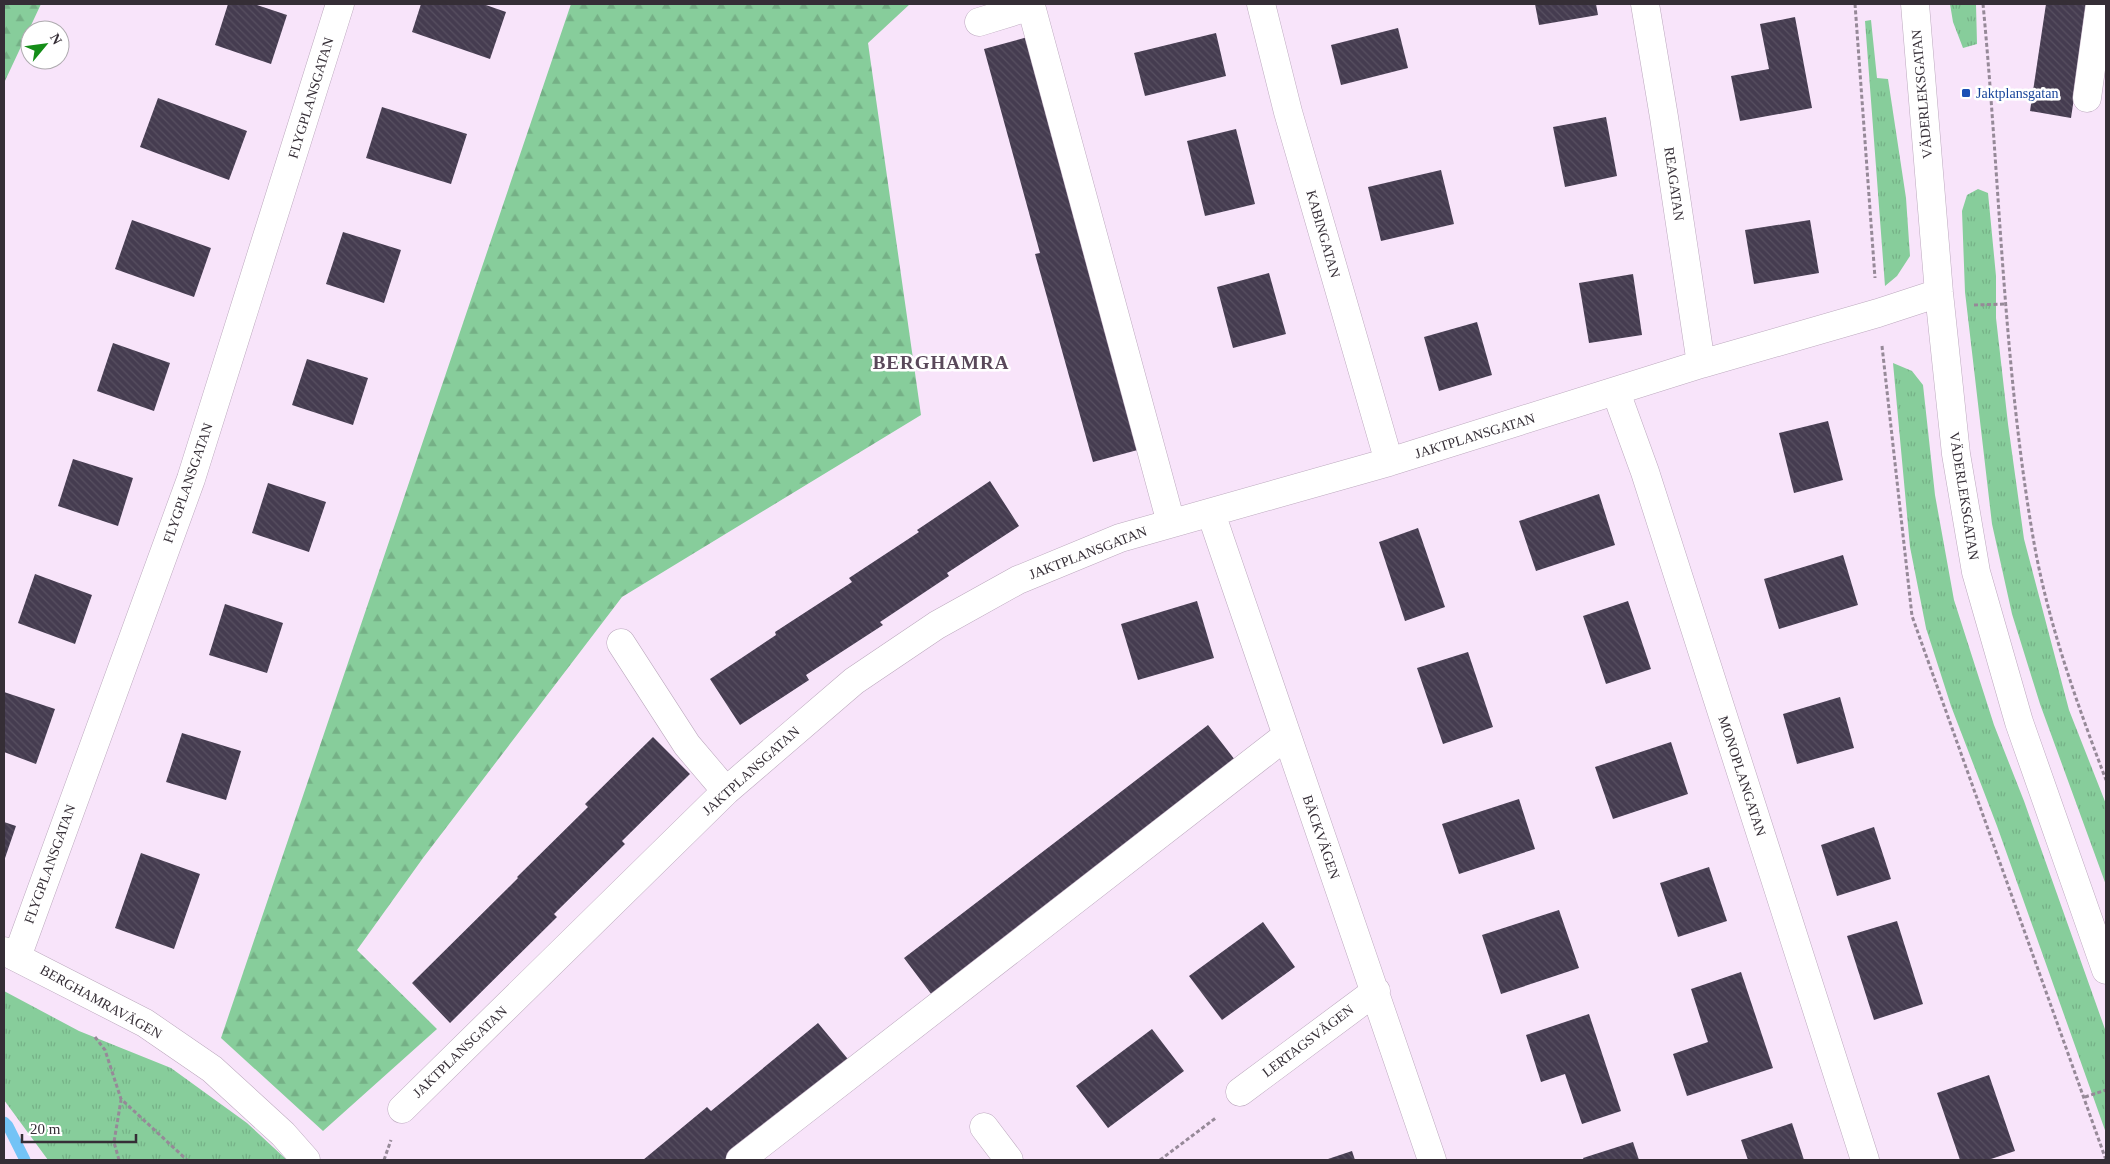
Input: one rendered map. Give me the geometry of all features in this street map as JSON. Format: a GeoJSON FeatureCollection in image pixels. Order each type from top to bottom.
{"type":"FeatureCollection","features":[{"type":"Feature","properties":{"kind":"street","name":"FLYGPLANSGATAN"},"geometry":{"type":"LineString","coordinates":[[10,954],[191,479],[340,4]]}},
{"type":"Feature","properties":{"kind":"street","name":"KABINGATAN"},"geometry":{"type":"LineString","coordinates":[[1261,4],[1288,112],[1389,462]]}},
{"type":"Feature","properties":{"kind":"street","name":"REAGATAN"},"geometry":{"type":"LineString","coordinates":[[1645,4],[1701,364]]}},
{"type":"Feature","properties":{"kind":"street","name":"VÄDERLEKSGATAN"},"geometry":{"type":"LineString","coordinates":[[1915,4],[1939,293],[1956,454],[1976,572],[2019,722],[2106,970]]}},
{"type":"Feature","properties":{"kind":"street"},"geometry":{"type":"LineString","coordinates":[[2087,98],[2100,4]]}},
{"type":"Feature","properties":{"kind":"street"},"geometry":{"type":"LineString","coordinates":[[979,22],[1032,6],[1172,523]]}},
{"type":"Feature","properties":{"kind":"street","name":"JAKTPLANSGATAN"},"geometry":{"type":"LineString","coordinates":[[402,1108],[726,791],[854,681],[937,625],[1018,580],[1120,538],[1389,462],[1701,364],[1878,313],[1939,293]]}},
{"type":"Feature","properties":{"kind":"street","name":"MONOPLANGATAN"},"geometry":{"type":"LineString","coordinates":[[1616,392],[1648,481],[1865,1160]]}},
{"type":"Feature","properties":{"kind":"street","name":"BÄCKVÄGEN"},"geometry":{"type":"LineString","coordinates":[[1211,513],[1286,736],[1376,991],[1432,1160]]}},
{"type":"Feature","properties":{"kind":"street"},"geometry":{"type":"LineString","coordinates":[[621,643],[687,745],[726,791]]}},
{"type":"Feature","properties":{"kind":"street"},"geometry":{"type":"LineString","coordinates":[[740,1160],[1286,736]]}},
{"type":"Feature","properties":{"kind":"street","name":"BERGHAMRAVÄGEN"},"geometry":{"type":"LineString","coordinates":[[10,954],[145,1023],[212,1069],[283,1134],[306,1160]]}},
{"type":"Feature","properties":{"kind":"street","name":"LERTAGSVÄGEN"},"geometry":{"type":"LineString","coordinates":[[1240,1092],[1376,991]]}},
{"type":"Feature","properties":{"kind":"street"},"geometry":{"type":"LineString","coordinates":[[984,1127],[1009,1160]]}},
{"type":"Feature","properties":{"kind":"path"},"geometry":{"type":"LineString","coordinates":[[1854,4],[1878,313],[1912,616],[2106,1160]]}},
{"type":"Feature","properties":{"kind":"path"},"geometry":{"type":"LineString","coordinates":[[1983,4],[1991,93],[1997,202],[2014,390],[2033,538],[2063,658],[2106,780]]}},
{"type":"Feature","properties":{"kind":"path"},"geometry":{"type":"LineString","coordinates":[[1966,305],[2006,304]]}},
{"type":"Feature","properties":{"kind":"path"},"geometry":{"type":"LineString","coordinates":[[94,1036],[105,1050],[122,1099],[186,1160]]}},
{"type":"Feature","properties":{"kind":"path"},"geometry":{"type":"LineString","coordinates":[[2084,1097],[2106,1090]]}},
{"type":"Feature","properties":{"kind":"path"},"geometry":{"type":"LineString","coordinates":[[1160,1160],[1236,1102],[1240,1092]]}},
{"type":"Feature","properties":{"kind":"path"},"geometry":{"type":"LineString","coordinates":[[119,1160],[114,1142],[122,1099]]}},
{"type":"Feature","properties":{"kind":"green space"},"geometry":{"type":"Polygon","coordinates":[[[4,4],[41,4],[34,20],[20,20],[20,49],[4,83],[4,4]]]}},
{"type":"Feature","properties":{"kind":"green space"},"geometry":{"type":"Polygon","coordinates":[[[571,4],[910,4],[868,43],[921,415],[622,597],[423,858],[357,950],[437,1029],[323,1131],[221,1038],[571,4]]]}},
{"type":"Feature","properties":{"kind":"green space"},"geometry":{"type":"Polygon","coordinates":[[[1950,4],[1976,4],[1977,44],[1963,48],[1953,22],[1950,4]]]}},
{"type":"Feature","properties":{"kind":"green space"},"geometry":{"type":"Polygon","coordinates":[[[1871,20],[1877,78],[1888,79],[1906,198],[1910,256],[1897,276],[1885,286],[1865,21],[1871,20]]]}},
{"type":"Feature","properties":{"kind":"green space"},"geometry":{"type":"Polygon","coordinates":[[[1978,189],[1988,193],[1996,276],[1996,318],[2024,539],[2069,710],[2106,804],[2106,885],[2040,704],[2012,614],[1992,524],[1965,292],[1962,211],[1967,195],[1978,189]]]}},
{"type":"Feature","properties":{"kind":"green space"},"geometry":{"type":"Polygon","coordinates":[[[1893,363],[1912,371],[1923,385],[1935,495],[1954,600],[1994,725],[2024,801],[2106,1032],[2106,1133],[1997,826],[1951,706],[1926,628],[1910,547],[1893,363]]]}},
{"type":"Feature","properties":{"kind":"green space"},"geometry":{"type":"Polygon","coordinates":[[[4,991],[79,1031],[171,1068],[247,1123],[287,1160],[48,1160],[4,1100],[4,991]]]}},
{"type":"Feature","properties":{"kind":"building"},"geometry":{"type":"Polygon","coordinates":[[[228,4],[254,4],[287,15],[271,64],[215,45],[228,4]]]}},
{"type":"Feature","properties":{"kind":"building"},"geometry":{"type":"Polygon","coordinates":[[[421,4],[483,4],[506,12],[490,59],[412,32],[421,4]]]}},
{"type":"Feature","properties":{"kind":"building"},"geometry":{"type":"Polygon","coordinates":[[[1535,4],[1596,4],[1598,15],[1539,25],[1535,4]]]}},
{"type":"Feature","properties":{"kind":"building"},"geometry":{"type":"Polygon","coordinates":[[[2046,4],[2088,4],[2071,118],[2030,111],[2046,4]]]}},
{"type":"Feature","properties":{"kind":"building"},"geometry":{"type":"Polygon","coordinates":[[[1795,17],[1812,108],[1740,121],[1731,76],[1769,69],[1760,24],[1795,17]]]}},
{"type":"Feature","properties":{"kind":"building"},"geometry":{"type":"Polygon","coordinates":[[[1398,28],[1408,68],[1341,85],[1331,45],[1398,28]]]}},
{"type":"Feature","properties":{"kind":"building"},"geometry":{"type":"Polygon","coordinates":[[[1216,33],[1226,76],[1145,96],[1134,53],[1216,33]]]}},
{"type":"Feature","properties":{"kind":"building"},"geometry":{"type":"Polygon","coordinates":[[[1035,35],[1145,448],[1093,462],[1035,254],[1040,253],[984,49],[1035,35]]]}},
{"type":"Feature","properties":{"kind":"building"},"geometry":{"type":"Polygon","coordinates":[[[158,98],[247,131],[229,180],[140,147],[158,98]]]}},
{"type":"Feature","properties":{"kind":"building"},"geometry":{"type":"Polygon","coordinates":[[[382,107],[467,134],[451,184],[366,158],[382,107]]]}},
{"type":"Feature","properties":{"kind":"building"},"geometry":{"type":"Polygon","coordinates":[[[1606,117],[1617,176],[1565,187],[1553,127],[1606,117]]]}},
{"type":"Feature","properties":{"kind":"building"},"geometry":{"type":"Polygon","coordinates":[[[1236,129],[1255,204],[1205,216],[1187,141],[1236,129]]]}},
{"type":"Feature","properties":{"kind":"building"},"geometry":{"type":"Polygon","coordinates":[[[1441,170],[1454,224],[1381,241],[1368,187],[1441,170]]]}},
{"type":"Feature","properties":{"kind":"building"},"geometry":{"type":"Polygon","coordinates":[[[132,220],[211,248],[194,297],[115,269],[132,220]]]}},
{"type":"Feature","properties":{"kind":"building"},"geometry":{"type":"Polygon","coordinates":[[[1810,220],[1819,273],[1754,284],[1745,230],[1810,220]]]}},
{"type":"Feature","properties":{"kind":"building"},"geometry":{"type":"Polygon","coordinates":[[[343,232],[401,250],[384,303],[326,284],[343,232]]]}},
{"type":"Feature","properties":{"kind":"building"},"geometry":{"type":"Polygon","coordinates":[[[1269,273],[1286,334],[1233,348],[1217,287],[1269,273]]]}},
{"type":"Feature","properties":{"kind":"building"},"geometry":{"type":"Polygon","coordinates":[[[1633,274],[1642,335],[1589,343],[1579,283],[1633,274]]]}},
{"type":"Feature","properties":{"kind":"building"},"geometry":{"type":"Polygon","coordinates":[[[1477,322],[1492,375],[1439,391],[1424,337],[1477,322]]]}},
{"type":"Feature","properties":{"kind":"building"},"geometry":{"type":"Polygon","coordinates":[[[113,343],[170,363],[154,411],[97,391],[113,343]]]}},
{"type":"Feature","properties":{"kind":"building"},"geometry":{"type":"Polygon","coordinates":[[[307,359],[368,378],[353,425],[292,405],[307,359]]]}},
{"type":"Feature","properties":{"kind":"building"},"geometry":{"type":"Polygon","coordinates":[[[1828,421],[1843,480],[1794,493],[1779,433],[1828,421]]]}},
{"type":"Feature","properties":{"kind":"building"},"geometry":{"type":"Polygon","coordinates":[[[73,459],[133,478],[118,526],[58,506],[73,459]]]}},
{"type":"Feature","properties":{"kind":"building"},"geometry":{"type":"Polygon","coordinates":[[[990,481],[1019,526],[947,573],[949,576],[880,622],[883,625],[806,675],[809,680],[740,725],[710,679],[776,635],[775,632],[852,582],[849,578],[919,532],[917,530],[990,481]]]}},
{"type":"Feature","properties":{"kind":"building"},"geometry":{"type":"Polygon","coordinates":[[[268,483],[326,502],[309,552],[252,533],[268,483]]]}},
{"type":"Feature","properties":{"kind":"building"},"geometry":{"type":"Polygon","coordinates":[[[1599,494],[1615,545],[1536,571],[1519,521],[1599,494]]]}},
{"type":"Feature","properties":{"kind":"building"},"geometry":{"type":"Polygon","coordinates":[[[1418,528],[1445,607],[1405,621],[1379,542],[1418,528]]]}},
{"type":"Feature","properties":{"kind":"building"},"geometry":{"type":"Polygon","coordinates":[[[1843,555],[1858,605],[1779,629],[1764,579],[1843,555]]]}},
{"type":"Feature","properties":{"kind":"building"},"geometry":{"type":"Polygon","coordinates":[[[35,574],[92,595],[75,644],[18,623],[35,574]]]}},
{"type":"Feature","properties":{"kind":"building"},"geometry":{"type":"Polygon","coordinates":[[[1197,601],[1214,658],[1138,680],[1121,624],[1197,601]]]}},
{"type":"Feature","properties":{"kind":"building"},"geometry":{"type":"Polygon","coordinates":[[[1628,601],[1651,669],[1606,684],[1583,616],[1628,601]]]}},
{"type":"Feature","properties":{"kind":"building"},"geometry":{"type":"Polygon","coordinates":[[[225,604],[283,623],[267,673],[209,655],[225,604]]]}},
{"type":"Feature","properties":{"kind":"building"},"geometry":{"type":"Polygon","coordinates":[[[1468,652],[1493,727],[1443,744],[1417,668],[1468,652]]]}},
{"type":"Feature","properties":{"kind":"building"},"geometry":{"type":"Polygon","coordinates":[[[4,692],[55,709],[36,764],[4,752],[4,692]]]}},
{"type":"Feature","properties":{"kind":"building"},"geometry":{"type":"Polygon","coordinates":[[[1840,697],[1854,748],[1797,764],[1783,714],[1840,697]]]}},
{"type":"Feature","properties":{"kind":"building"},"geometry":{"type":"Polygon","coordinates":[[[1208,725],[1235,760],[935,999],[904,958],[1208,725]]]}},
{"type":"Feature","properties":{"kind":"building"},"geometry":{"type":"Polygon","coordinates":[[[182,733],[241,751],[226,800],[166,782],[182,733]]]}},
{"type":"Feature","properties":{"kind":"building"},"geometry":{"type":"Polygon","coordinates":[[[653,737],[690,774],[622,841],[625,844],[554,914],[557,917],[450,1023],[412,983],[588,807],[585,804],[653,737]]]}},
{"type":"Feature","properties":{"kind":"building"},"geometry":{"type":"Polygon","coordinates":[[[1671,742],[1688,794],[1613,819],[1595,767],[1671,742]]]}},
{"type":"Feature","properties":{"kind":"building"},"geometry":{"type":"Polygon","coordinates":[[[1519,799],[1535,849],[1459,874],[1442,824],[1519,799]]]}},
{"type":"Feature","properties":{"kind":"building"},"geometry":{"type":"Polygon","coordinates":[[[4,822],[16,826],[4,861],[4,822]]]}},
{"type":"Feature","properties":{"kind":"building"},"geometry":{"type":"Polygon","coordinates":[[[1874,827],[1891,879],[1837,896],[1821,845],[1874,827]]]}},
{"type":"Feature","properties":{"kind":"building"},"geometry":{"type":"Polygon","coordinates":[[[141,853],[200,874],[174,949],[115,928],[141,853]]]}},
{"type":"Feature","properties":{"kind":"building"},"geometry":{"type":"Polygon","coordinates":[[[1709,867],[1727,921],[1678,937],[1660,883],[1709,867]]]}},
{"type":"Feature","properties":{"kind":"building"},"geometry":{"type":"Polygon","coordinates":[[[1559,910],[1579,968],[1501,994],[1482,935],[1559,910]]]}},
{"type":"Feature","properties":{"kind":"building"},"geometry":{"type":"Polygon","coordinates":[[[1897,921],[1923,1004],[1874,1020],[1847,936],[1897,921]]]}},
{"type":"Feature","properties":{"kind":"building"},"geometry":{"type":"Polygon","coordinates":[[[1263,922],[1295,967],[1222,1020],[1189,976],[1263,922]]]}},
{"type":"Feature","properties":{"kind":"building"},"geometry":{"type":"Polygon","coordinates":[[[1741,972],[1773,1068],[1687,1096],[1673,1054],[1708,1042],[1691,989],[1741,972]]]}},
{"type":"Feature","properties":{"kind":"building"},"geometry":{"type":"Polygon","coordinates":[[[1589,1014],[1621,1111],[1582,1124],[1565,1074],[1541,1082],[1526,1035],[1589,1014]]]}},
{"type":"Feature","properties":{"kind":"building"},"geometry":{"type":"Polygon","coordinates":[[[818,1023],[852,1064],[724,1160],[643,1160],[707,1107],[711,1111],[818,1023]]]}},
{"type":"Feature","properties":{"kind":"building"},"geometry":{"type":"Polygon","coordinates":[[[1152,1029],[1184,1071],[1108,1128],[1076,1086],[1152,1029]]]}},
{"type":"Feature","properties":{"kind":"building"},"geometry":{"type":"Polygon","coordinates":[[[1989,1075],[2015,1151],[1988,1160],[1960,1160],[1937,1093],[1989,1075]]]}},
{"type":"Feature","properties":{"kind":"building"},"geometry":{"type":"Polygon","coordinates":[[[1792,1123],[1804,1160],[1748,1160],[1741,1140],[1792,1123]]]}},
{"type":"Feature","properties":{"kind":"building"},"geometry":{"type":"Polygon","coordinates":[[[1633,1142],[1639,1160],[1584,1160],[1583,1158],[1633,1142]]]}},
{"type":"Feature","properties":{"kind":"building"},"geometry":{"type":"Polygon","coordinates":[[[1352,1151],[1355,1160],[1325,1160],[1352,1151]]]}},
{"type":"Feature","properties":{"kind":"waterway"},"geometry":{"type":"LineString","coordinates":[[4,1122],[8,1126],[25,1160]]}},
{"type":"Feature","properties":{"kind":"place","name":"Jaktplansgatan"},"geometry":{"type":"Point","coordinates":[1966,93]}},
{"type":"Feature","properties":{"kind":"district","name":"BERGHAMRA"},"geometry":{"type":"Point","coordinates":[941,362]}}]}
